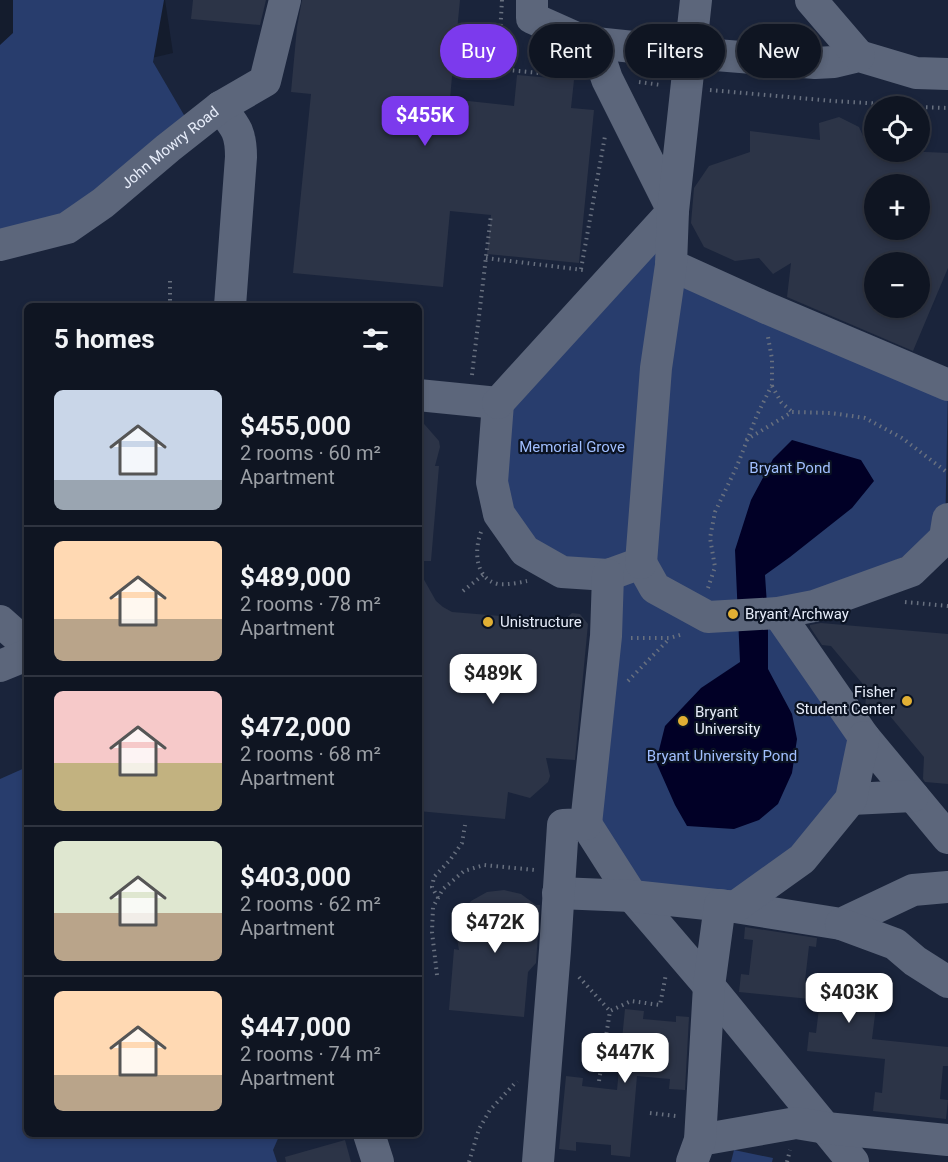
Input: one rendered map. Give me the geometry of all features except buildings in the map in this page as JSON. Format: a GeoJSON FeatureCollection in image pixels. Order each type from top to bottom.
{"type":"FeatureCollection","features":[{"type":"Feature","properties":{"kind":"street","name":"John Mowry Road"},"geometry":{"type":"LineString","coordinates":[[0,245],[67,228],[103,203],[220,107],[265,81],[285,0]]}},
{"type":"Feature","properties":{"kind":"street"},"geometry":{"type":"LineString","coordinates":[[532,0],[532,18],[545,24]]}},
{"type":"Feature","properties":{"kind":"street"},"geometry":{"type":"LineString","coordinates":[[811,0],[859,56]]}},
{"type":"Feature","properties":{"kind":"street"},"geometry":{"type":"LineString","coordinates":[[697,24],[700,6]]}},
{"type":"Feature","properties":{"kind":"street"},"geometry":{"type":"LineString","coordinates":[[725,56],[815,63],[834,62],[859,56],[916,73],[948,74]]}},
{"type":"Feature","properties":{"kind":"street"},"geometry":{"type":"LineString","coordinates":[[607,78],[673,211]]}},
{"type":"Feature","properties":{"kind":"street"},"geometry":{"type":"LineString","coordinates":[[688,78],[673,211],[671,265],[657,368],[641,563],[655,588],[712,614],[778,613],[814,606],[910,572],[945,538],[948,519]]}},
{"type":"Feature","properties":{"kind":"street"},"geometry":{"type":"LineString","coordinates":[[220,107],[237,129],[241,141],[230,303]]}},
{"type":"Feature","properties":{"kind":"street"},"geometry":{"type":"LineString","coordinates":[[483,402],[617,273],[673,211]]}},
{"type":"Feature","properties":{"kind":"street"},"geometry":{"type":"LineString","coordinates":[[671,265],[948,385]]}},
{"type":"Feature","properties":{"kind":"street"},"geometry":{"type":"LineString","coordinates":[[422,395],[483,402]]}},
{"type":"Feature","properties":{"kind":"street"},"geometry":{"type":"LineString","coordinates":[[483,402],[492,482],[499,514],[525,551],[562,572],[608,575],[641,563]]}},
{"type":"Feature","properties":{"kind":"street"},"geometry":{"type":"LineString","coordinates":[[608,575],[606,636],[586,824],[632,896],[853,1162]]}},
{"type":"Feature","properties":{"kind":"street"},"geometry":{"type":"LineString","coordinates":[[778,613],[864,737],[948,838]]}},
{"type":"Feature","properties":{"kind":"street"},"geometry":{"type":"LineString","coordinates":[[0,621],[24,642]]}},
{"type":"Feature","properties":{"kind":"street"},"geometry":{"type":"LineString","coordinates":[[0,666],[24,656]]}},
{"type":"Feature","properties":{"kind":"street"},"geometry":{"type":"LineString","coordinates":[[864,737],[851,799],[802,859],[728,906],[709,986],[696,1151],[796,1123],[948,1140]]}},
{"type":"Feature","properties":{"kind":"street"},"geometry":{"type":"LineString","coordinates":[[851,799],[913,796]]}},
{"type":"Feature","properties":{"kind":"street"},"geometry":{"type":"LineString","coordinates":[[538,1162],[563,825],[586,824]]}},
{"type":"Feature","properties":{"kind":"street"},"geometry":{"type":"LineString","coordinates":[[559,882],[632,896],[728,906],[841,924],[895,944],[915,962],[948,982]]}},
{"type":"Feature","properties":{"kind":"street"},"geometry":{"type":"LineString","coordinates":[[841,924],[912,890],[948,886]]}},
{"type":"Feature","properties":{"kind":"street"},"geometry":{"type":"LineString","coordinates":[[370,1137],[378,1162]]}},
{"type":"Feature","properties":{"kind":"path"},"geometry":{"type":"LineString","coordinates":[[930,107],[948,108]]}},
{"type":"Feature","properties":{"kind":"path"},"geometry":{"type":"LineString","coordinates":[[581,269],[605,136]]}},
{"type":"Feature","properties":{"kind":"path"},"geometry":{"type":"LineString","coordinates":[[483,402],[486,258],[491,215]]}},
{"type":"Feature","properties":{"kind":"path"},"geometry":{"type":"LineString","coordinates":[[486,258],[617,273]]}},
{"type":"Feature","properties":{"kind":"path"},"geometry":{"type":"LineString","coordinates":[[170,281],[170,303]]}},
{"type":"Feature","properties":{"kind":"path"},"geometry":{"type":"LineString","coordinates":[[606,636],[642,639],[670,638],[683,633],[712,614],[716,567],[710,538],[716,512],[772,385],[772,359],[764,307]]}},
{"type":"Feature","properties":{"kind":"path"},"geometry":{"type":"LineString","coordinates":[[772,385],[781,402],[792,412]]}},
{"type":"Feature","properties":{"kind":"path"},"geometry":{"type":"LineString","coordinates":[[746,440],[792,412],[831,413],[865,418],[902,438],[948,473]]}},
{"type":"Feature","properties":{"kind":"path"},"geometry":{"type":"LineString","coordinates":[[463,591],[483,575]]}},
{"type":"Feature","properties":{"kind":"path"},"geometry":{"type":"LineString","coordinates":[[598,712],[670,638]]}},
{"type":"Feature","properties":{"kind":"path"},"geometry":{"type":"LineString","coordinates":[[438,898],[432,887],[434,877],[462,843],[465,825]]}},
{"type":"Feature","properties":{"kind":"path"},"geometry":{"type":"LineString","coordinates":[[437,975],[432,932],[433,907],[443,889],[464,872],[484,865],[559,882]]}},
{"type":"Feature","properties":{"kind":"path"},"geometry":{"type":"LineString","coordinates":[[555,950],[610,1011]]}},
{"type":"Feature","properties":{"kind":"path"},"geometry":{"type":"LineString","coordinates":[[610,1011],[631,1001],[660,1005],[666,973],[678,950]]}},
{"type":"Feature","properties":{"kind":"path"},"geometry":{"type":"LineString","coordinates":[[599,1081],[610,1011]]}},
{"type":"Feature","properties":{"kind":"path"},"geometry":{"type":"LineString","coordinates":[[469,1162],[479,1129],[490,1110],[546,1049]]}},
{"type":"Feature","properties":{"kind":"shaded area","name":"Bryant University"},"geometry":{"type":"Polygon","coordinates":[[[165,0],[948,0],[948,1162],[0,1162],[0,93],[173,53],[165,0]]]}},
{"type":"Feature","properties":{"kind":"shaded area"},"geometry":{"type":"Polygon","coordinates":[[[792,440],[861,460],[874,481],[852,508],[765,575],[768,669],[792,714],[797,739],[792,773],[778,804],[759,820],[734,829],[687,826],[656,762],[665,726],[701,688],[740,662],[735,550],[751,500],[773,459],[792,440]]]}},
{"type":"Feature","properties":{"kind":"green space"},"geometry":{"type":"Polygon","coordinates":[[[13,0],[164,0],[153,62],[191,127],[109,192],[0,245],[0,45],[13,33],[13,0]]]}},
{"type":"Feature","properties":{"kind":"green space"},"geometry":{"type":"Polygon","coordinates":[[[673,211],[672,266],[948,385],[945,538],[778,613],[864,737],[851,799],[735,907],[632,896],[586,824],[608,575],[562,572],[499,514],[498,403],[673,211]]]}},
{"type":"Feature","properties":{"kind":"green space"},"geometry":{"type":"Polygon","coordinates":[[[24,768],[24,1137],[279,1137],[273,1150],[277,1162],[0,1162],[0,779],[24,768]]]}},
{"type":"Feature","properties":{"kind":"green space"},"geometry":{"type":"Polygon","coordinates":[[[734,1150],[773,1158],[772,1162],[731,1162],[734,1150]]]}},
{"type":"Feature","properties":{"kind":"place","name":"Bryant Archway"},"geometry":{"type":"Point","coordinates":[733,614]}},
{"type":"Feature","properties":{"kind":"place","name":"Unistructure"},"geometry":{"type":"Point","coordinates":[488,622]}},
{"type":"Feature","properties":{"kind":"place","name":"Fisher Student Center"},"geometry":{"type":"Point","coordinates":[907,701]}},
{"type":"Feature","properties":{"kind":"place","name":"Bryant University"},"geometry":{"type":"Point","coordinates":[683,721]}},
{"type":"Feature","properties":{"kind":"park label","name":"Memorial Grove"},"geometry":{"type":"Point","coordinates":[572,447]}},
{"type":"Feature","properties":{"kind":"park label","name":"Bryant Pond"},"geometry":{"type":"Point","coordinates":[790,468]}},
{"type":"Feature","properties":{"kind":"park label","name":"Bryant University Pond"},"geometry":{"type":"Point","coordinates":[722,756]}}]}
